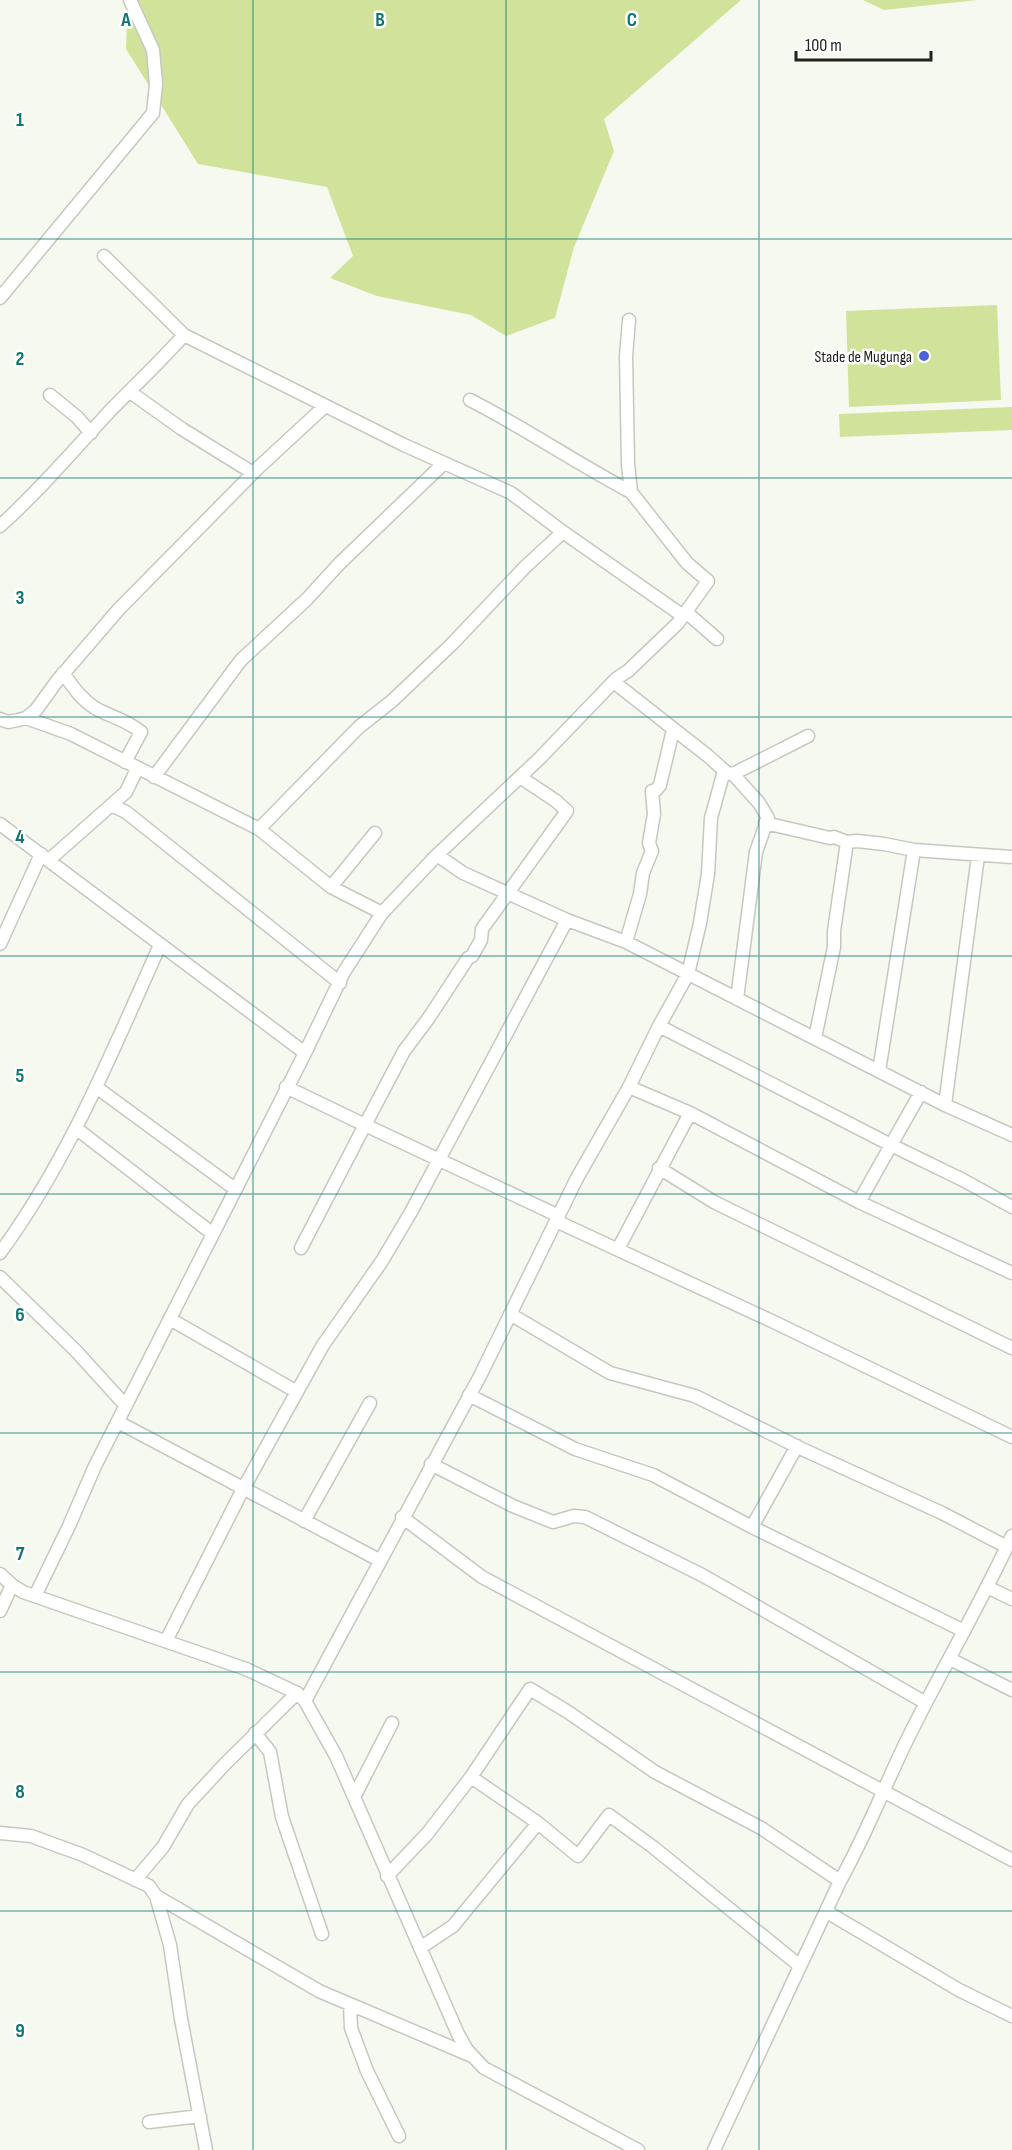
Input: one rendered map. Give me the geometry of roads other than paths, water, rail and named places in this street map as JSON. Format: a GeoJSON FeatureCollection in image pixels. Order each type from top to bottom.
{"type":"FeatureCollection","features":[{"type":"Feature","properties":{"kind":"street"},"geometry":{"type":"LineString","coordinates":[[0,298],[153,113],[156,84],[153,50],[130,0]]}},
{"type":"Feature","properties":{"kind":"street"},"geometry":{"type":"LineString","coordinates":[[104,256],[184,335],[443,464],[511,493],[717,639]]}},
{"type":"Feature","properties":{"kind":"street"},"geometry":{"type":"LineString","coordinates":[[629,320],[626,356],[628,464],[631,492]]}},
{"type":"Feature","properties":{"kind":"street"},"geometry":{"type":"LineString","coordinates":[[0,526],[22,506],[184,335]]}},
{"type":"Feature","properties":{"kind":"street"},"geometry":{"type":"LineString","coordinates":[[130,393],[182,429],[253,473]]}},
{"type":"Feature","properties":{"kind":"street"},"geometry":{"type":"LineString","coordinates":[[50,395],[77,417],[91,433]]}},
{"type":"Feature","properties":{"kind":"street"},"geometry":{"type":"LineString","coordinates":[[35,1596],[118,1422],[344,972],[382,914],[437,855],[520,777],[615,683],[617,678],[628,671],[678,623],[708,581],[687,563],[631,492],[592,471],[512,421],[470,400]]}},
{"type":"Feature","properties":{"kind":"street"},"geometry":{"type":"LineString","coordinates":[[0,719],[8,722],[26,718],[36,710],[63,674],[119,609],[253,473],[325,406]]}},
{"type":"Feature","properties":{"kind":"street"},"geometry":{"type":"LineString","coordinates":[[154,777],[241,660],[307,599],[339,564],[443,464]]}},
{"type":"Feature","properties":{"kind":"street"},"geometry":{"type":"LineString","coordinates":[[259,829],[359,727],[392,701],[452,644],[525,567],[563,532]]}},
{"type":"Feature","properties":{"kind":"street"},"geometry":{"type":"LineString","coordinates":[[63,674],[81,698],[96,708],[131,723],[141,732],[125,762]]}},
{"type":"Feature","properties":{"kind":"street"},"geometry":{"type":"LineString","coordinates":[[615,683],[729,772],[759,803],[768,818],[756,852],[737,999]]}},
{"type":"Feature","properties":{"kind":"street"},"geometry":{"type":"LineString","coordinates":[[26,718],[70,734],[259,829],[331,887],[382,914]]}},
{"type":"Feature","properties":{"kind":"street"},"geometry":{"type":"LineString","coordinates":[[626,942],[640,894],[643,873],[652,851],[649,843],[654,814],[652,791],[660,785],[673,730]]}},
{"type":"Feature","properties":{"kind":"street"},"geometry":{"type":"LineString","coordinates":[[135,1880],[163,1847],[188,1804],[255,1733],[313,1689],[379,1560],[469,1395],[577,1178],[629,1087],[688,974],[708,874],[711,818],[729,772],[808,736]]}},
{"type":"Feature","properties":{"kind":"street"},"geometry":{"type":"LineString","coordinates":[[0,944],[45,857],[126,792],[137,769]]}},
{"type":"Feature","properties":{"kind":"street"},"geometry":{"type":"LineString","coordinates":[[301,1248],[404,1051],[471,956],[481,940],[482,929],[507,892],[567,811],[520,777]]}},
{"type":"Feature","properties":{"kind":"street"},"geometry":{"type":"LineString","coordinates":[[111,805],[126,812],[340,983]]}},
{"type":"Feature","properties":{"kind":"street"},"geometry":{"type":"LineString","coordinates":[[765,823],[834,837],[847,842],[1012,858]]}},
{"type":"Feature","properties":{"kind":"street"},"geometry":{"type":"LineString","coordinates":[[0,824],[305,1053]]}},
{"type":"Feature","properties":{"kind":"street"},"geometry":{"type":"LineString","coordinates":[[331,887],[375,833]]}},
{"type":"Feature","properties":{"kind":"street"},"geometry":{"type":"LineString","coordinates":[[815,1038],[834,947],[847,842]]}},
{"type":"Feature","properties":{"kind":"street"},"geometry":{"type":"LineString","coordinates":[[879,1071],[914,850]]}},
{"type":"Feature","properties":{"kind":"street"},"geometry":{"type":"LineString","coordinates":[[437,855],[463,873],[567,920],[626,942],[945,1105],[1012,1133]]}},
{"type":"Feature","properties":{"kind":"street"},"geometry":{"type":"LineString","coordinates":[[945,1105],[978,856]]}},
{"type":"Feature","properties":{"kind":"street"},"geometry":{"type":"LineString","coordinates":[[166,1641],[243,1489],[323,1345],[382,1261],[439,1160],[567,920]]}},
{"type":"Feature","properties":{"kind":"street"},"geometry":{"type":"LineString","coordinates":[[0,1253],[37,1197],[77,1129],[160,945]]}},
{"type":"Feature","properties":{"kind":"street"},"geometry":{"type":"LineString","coordinates":[[659,1026],[1012,1207]]}},
{"type":"Feature","properties":{"kind":"street"},"geometry":{"type":"LineString","coordinates":[[96,1087],[235,1190]]}},
{"type":"Feature","properties":{"kind":"street"},"geometry":{"type":"LineString","coordinates":[[286,1087],[1012,1437]]}},
{"type":"Feature","properties":{"kind":"street"},"geometry":{"type":"LineString","coordinates":[[629,1087],[690,1113],[859,1202],[1012,1274]]}},
{"type":"Feature","properties":{"kind":"street"},"geometry":{"type":"LineString","coordinates":[[859,1202],[921,1092]]}},
{"type":"Feature","properties":{"kind":"street"},"geometry":{"type":"LineString","coordinates":[[618,1249],[690,1113]]}},
{"type":"Feature","properties":{"kind":"street"},"geometry":{"type":"LineString","coordinates":[[77,1129],[213,1234]]}},
{"type":"Feature","properties":{"kind":"street"},"geometry":{"type":"LineString","coordinates":[[659,1168],[714,1202],[1012,1348]]}},
{"type":"Feature","properties":{"kind":"street"},"geometry":{"type":"LineString","coordinates":[[0,1277],[76,1351],[126,1406]]}},
{"type":"Feature","properties":{"kind":"street"},"geometry":{"type":"LineString","coordinates":[[510,1314],[610,1373],[695,1396],[796,1446],[942,1513],[1010,1541],[926,1703],[714,2150]]}},
{"type":"Feature","properties":{"kind":"street"},"geometry":{"type":"LineString","coordinates":[[170,1319],[297,1392]]}},
{"type":"Feature","properties":{"kind":"street"},"geometry":{"type":"LineString","coordinates":[[469,1395],[575,1449],[653,1474],[752,1527],[964,1631]]}},
{"type":"Feature","properties":{"kind":"street"},"geometry":{"type":"LineString","coordinates":[[304,1521],[370,1404]]}},
{"type":"Feature","properties":{"kind":"street"},"geometry":{"type":"LineString","coordinates":[[118,1422],[379,1560]]}},
{"type":"Feature","properties":{"kind":"street"},"geometry":{"type":"LineString","coordinates":[[752,1527],[796,1446]]}},
{"type":"Feature","properties":{"kind":"street"},"geometry":{"type":"LineString","coordinates":[[431,1464],[513,1506],[553,1522],[574,1516],[585,1517],[702,1575],[926,1703]]}},
{"type":"Feature","properties":{"kind":"street"},"geometry":{"type":"LineString","coordinates":[[402,1517],[482,1577],[1012,1860]]}},
{"type":"Feature","properties":{"kind":"street"},"geometry":{"type":"LineString","coordinates":[[0,1574],[12,1585],[35,1596],[246,1669],[301,1697],[336,1756],[458,2034],[473,2056],[484,2068],[500,2078],[543,2098],[638,2150]]}},
{"type":"Feature","properties":{"kind":"street"},"geometry":{"type":"LineString","coordinates":[[0,1611],[12,1585]]}},
{"type":"Feature","properties":{"kind":"street"},"geometry":{"type":"LineString","coordinates":[[987,1587],[1012,1599]]}},
{"type":"Feature","properties":{"kind":"street"},"geometry":{"type":"LineString","coordinates":[[950,1659],[1012,1690]]}},
{"type":"Feature","properties":{"kind":"street"},"geometry":{"type":"LineString","coordinates":[[387,1876],[427,1834],[471,1778],[531,1689],[655,1772],[761,1828],[840,1881]]}},
{"type":"Feature","properties":{"kind":"street"},"geometry":{"type":"LineString","coordinates":[[354,1797],[392,1723]]}},
{"type":"Feature","properties":{"kind":"street"},"geometry":{"type":"LineString","coordinates":[[255,1733],[270,1752],[282,1817],[322,1934]]}},
{"type":"Feature","properties":{"kind":"street"},"geometry":{"type":"LineString","coordinates":[[471,1778],[538,1823],[578,1856],[609,1815],[653,1847],[800,1966]]}},
{"type":"Feature","properties":{"kind":"street"},"geometry":{"type":"LineString","coordinates":[[420,1948],[453,1926],[538,1823]]}},
{"type":"Feature","properties":{"kind":"street"},"geometry":{"type":"LineString","coordinates":[[0,1833],[31,1836],[83,1855],[149,1886],[156,1896],[170,1945],[181,2019],[206,2150]]}},
{"type":"Feature","properties":{"kind":"street"},"geometry":{"type":"LineString","coordinates":[[156,1896],[319,1991],[473,2056]]}},
{"type":"Feature","properties":{"kind":"street"},"geometry":{"type":"LineString","coordinates":[[827,1912],[959,1990],[1012,2016]]}},
{"type":"Feature","properties":{"kind":"street"},"geometry":{"type":"LineString","coordinates":[[350,2005],[351,2028],[367,2071],[399,2136]]}},
{"type":"Feature","properties":{"kind":"street"},"geometry":{"type":"LineString","coordinates":[[149,2122],[200,2116]]}},
{"type":"Feature","properties":{"kind":"place","name":"Stade de Mugunga"},"geometry":{"type":"Point","coordinates":[924,356]}}]}
